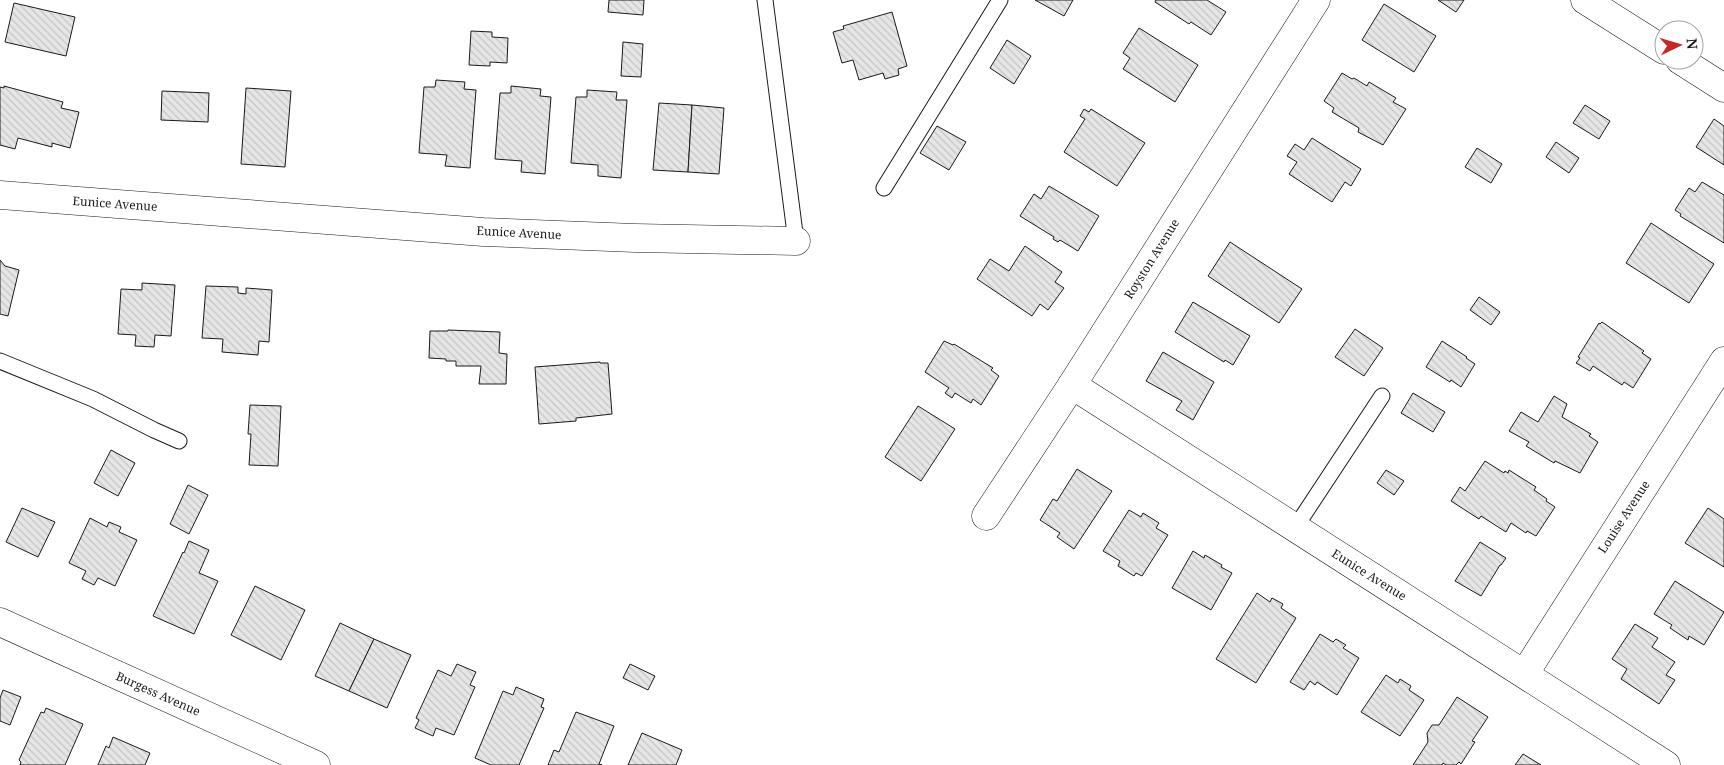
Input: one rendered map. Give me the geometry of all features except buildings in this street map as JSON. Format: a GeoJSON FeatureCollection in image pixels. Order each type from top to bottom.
{"type":"FeatureCollection","features":[{"type":"Feature","properties":{"kind":"street","name":"Royston Avenue"},"geometry":{"type":"LineString","coordinates":[[986,516],[1072,385],[1316,0]]}},
{"type":"Feature","properties":{"kind":"street"},"geometry":{"type":"LineString","coordinates":[[1585,0],[1654,44]]}},
{"type":"Feature","properties":{"kind":"street"},"geometry":{"type":"LineString","coordinates":[[1696,70],[1724,88]]}},
{"type":"Feature","properties":{"kind":"street","name":"Eunice Avenue"},"geometry":{"type":"LineString","coordinates":[[0,195],[483,232],[626,238],[796,241]]}},
{"type":"Feature","properties":{"kind":"street","name":"Louise Avenue"},"geometry":{"type":"LineString","coordinates":[[1525,673],[1724,361]]}},
{"type":"Feature","properties":{"kind":"street","name":"Eunice Avenue"},"geometry":{"type":"LineString","coordinates":[[1072,385],[1294,528],[1525,673],[1666,765]]}},
{"type":"Feature","properties":{"kind":"street","name":"Burgess Avenue"},"geometry":{"type":"LineString","coordinates":[[0,622],[316,765]]}},
{"type":"Feature","properties":{"kind":"lane","name":"Eunice Avenue"},"geometry":{"type":"LineString","coordinates":[[765,0],[796,241]]}},
{"type":"Feature","properties":{"kind":"lane"},"geometry":{"type":"LineString","coordinates":[[884,188],[1000,0]]}},
{"type":"Feature","properties":{"kind":"lane"},"geometry":{"type":"LineString","coordinates":[[0,361],[94,399],[154,430],[180,441]]}},
{"type":"Feature","properties":{"kind":"lane"},"geometry":{"type":"LineString","coordinates":[[1294,528],[1382,396]]}}]}
